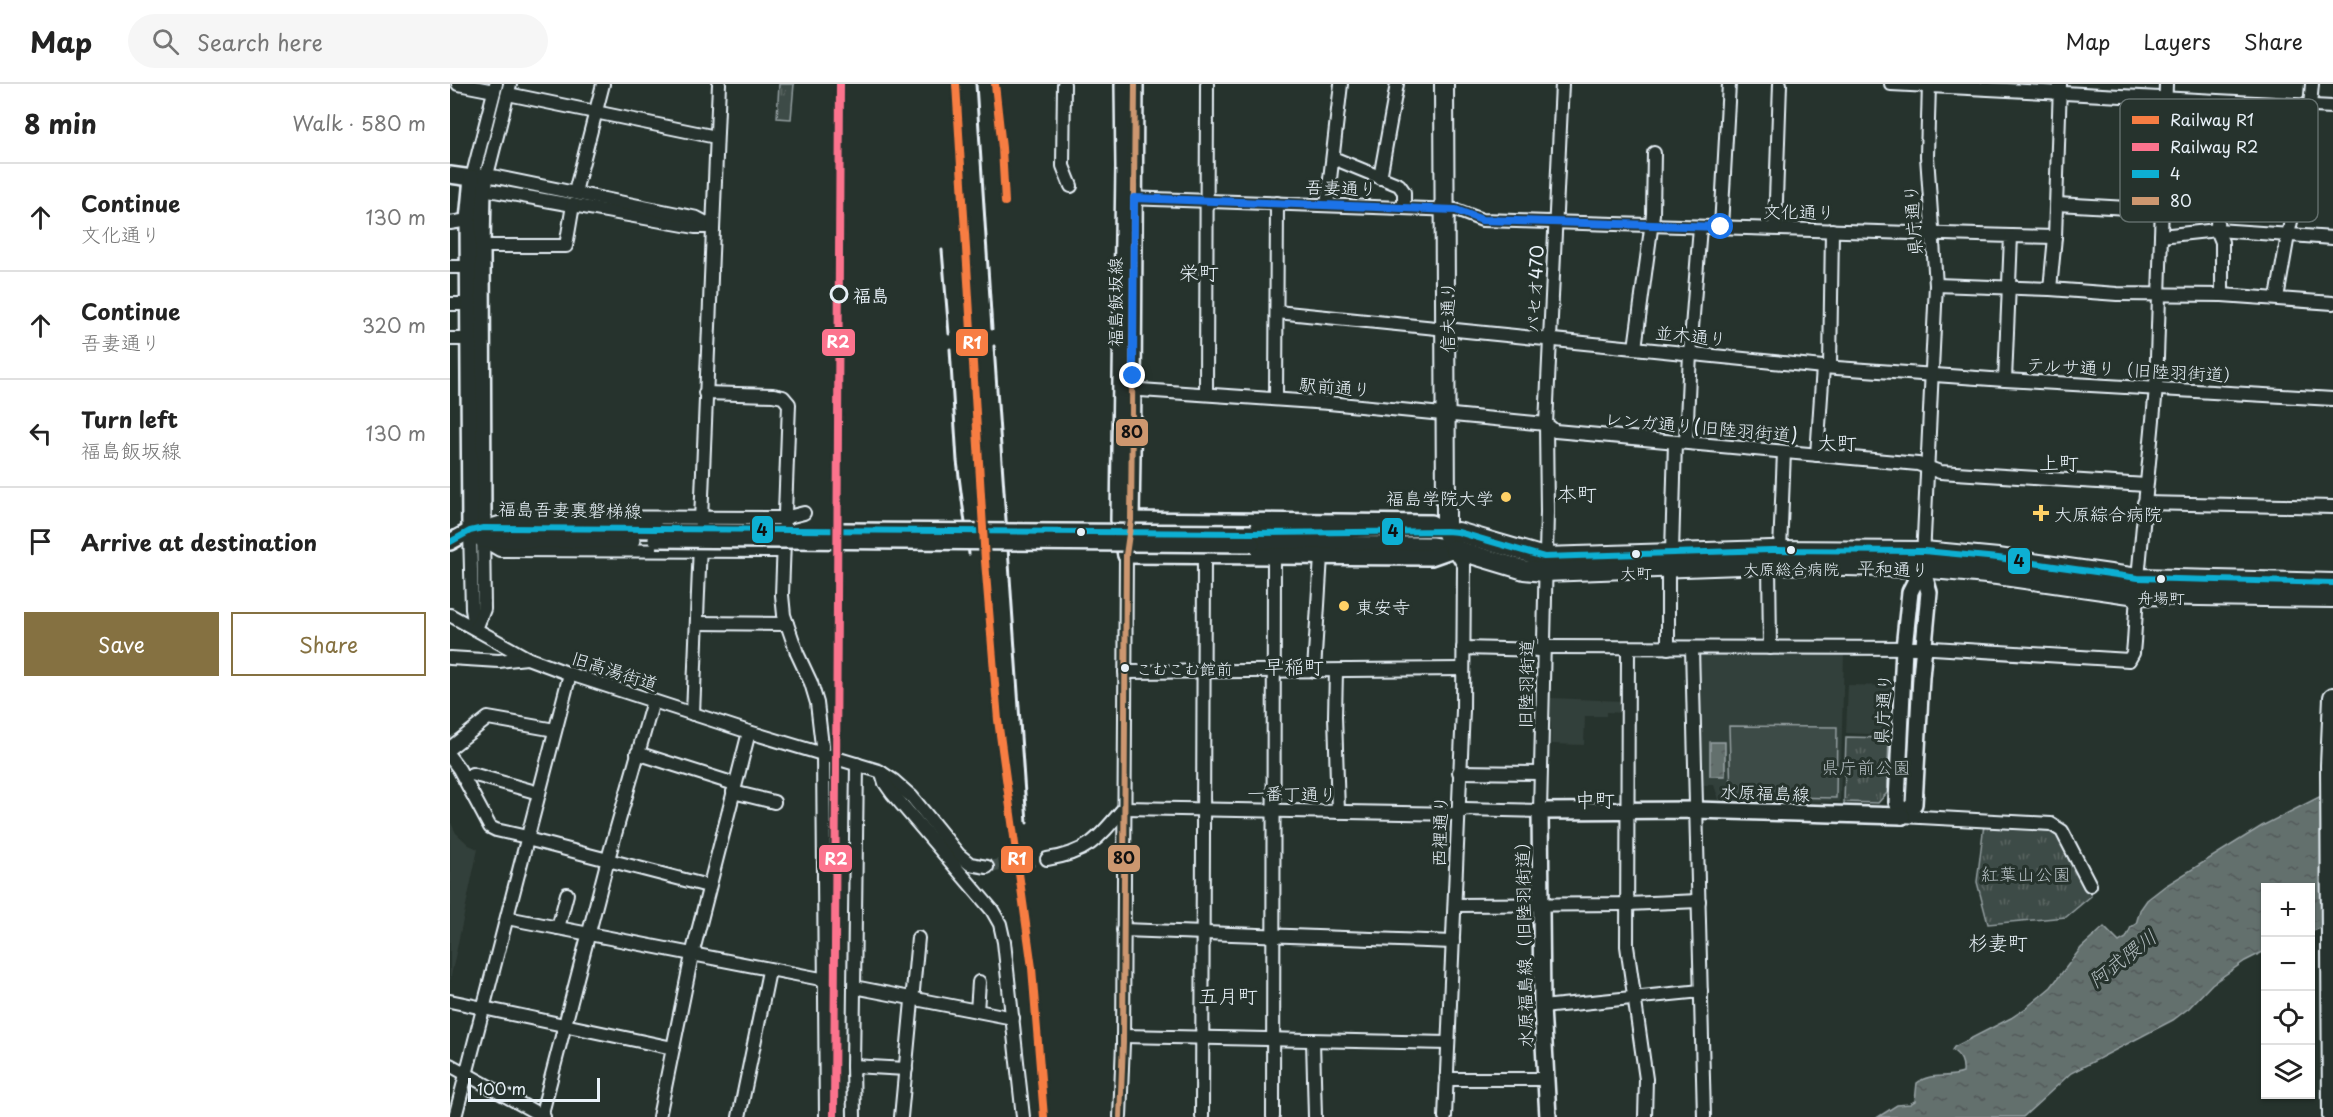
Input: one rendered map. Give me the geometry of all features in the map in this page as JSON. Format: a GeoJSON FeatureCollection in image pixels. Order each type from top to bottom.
{"type":"FeatureCollection","features":[{"type":"Feature","properties":{"kind":"highway","name":"信夫通り"},"geometry":{"type":"LineString","coordinates":[[1444,84],[1451,210]]}},
{"type":"Feature","properties":{"kind":"highway","name":"信夫通り"},"geometry":{"type":"LineString","coordinates":[[1453,537],[1451,210],[1455,84]]}},
{"type":"Feature","properties":{"kind":"highway","name":"平和通り"},"geometry":{"type":"LineString","coordinates":[[1453,537],[1524,570],[1544,564],[1775,557],[1923,560],[1997,575],[2333,598]]}},
{"type":"Feature","properties":{"kind":"highway","name":"平和通り"},"geometry":{"type":"LineString","coordinates":[[2137,586],[2333,583]]}},
{"type":"Feature","properties":{"kind":"highway"},"geometry":{"type":"LineString","coordinates":[[2332,1109],[2330,765],[2333,697]]}},
{"type":"Feature","properties":{"kind":"main road","name":"福島飯坂線"},"geometry":{"type":"LineString","coordinates":[[1123,84],[1129,198]]}},
{"type":"Feature","properties":{"kind":"main road","name":"福島飯坂線"},"geometry":{"type":"LineString","coordinates":[[1126,555],[1129,198],[1135,84]]}},
{"type":"Feature","properties":{"kind":"main road"},"geometry":{"type":"LineString","coordinates":[[450,175],[481,181],[468,220],[468,339],[478,533],[450,542]]}},
{"type":"Feature","properties":{"kind":"main road","name":"福島吾妻裏磐梯線"},"geometry":{"type":"LineString","coordinates":[[481,181],[478,533],[1252,538],[1453,537]]}},
{"type":"Feature","properties":{"kind":"main road"},"geometry":{"type":"LineString","coordinates":[[1125,520],[1431,523],[1453,537],[1431,556],[1126,555]]}},
{"type":"Feature","properties":{"kind":"main road","name":"県庁通り"},"geometry":{"type":"LineString","coordinates":[[1923,560],[1929,592],[1923,648],[1914,804],[1902,816],[1897,802],[1904,648],[1910,592],[1923,560]]}},
{"type":"Feature","properties":{"kind":"main road","name":"水原福島線"},"geometry":{"type":"LineString","coordinates":[[1626,809],[1902,816]]}},
{"type":"Feature","properties":{"kind":"main road","name":"水原福島線（旧陸羽街道）"},"geometry":{"type":"LineString","coordinates":[[1548,1117],[1542,1007],[1540,811],[1626,809]]}},
{"type":"Feature","properties":{"kind":"street"},"geometry":{"type":"LineString","coordinates":[[458,84],[495,88],[481,181]]}},
{"type":"Feature","properties":{"kind":"street"},"geometry":{"type":"LineString","coordinates":[[575,192],[603,84]]}},
{"type":"Feature","properties":{"kind":"street"},"geometry":{"type":"LineString","coordinates":[[693,714],[719,84]]}},
{"type":"Feature","properties":{"kind":"street"},"geometry":{"type":"LineString","coordinates":[[1064,84],[1063,166],[1071,186]]}},
{"type":"Feature","properties":{"kind":"street"},"geometry":{"type":"LineString","coordinates":[[1206,394],[1207,84]]}},
{"type":"Feature","properties":{"kind":"street"},"geometry":{"type":"LineString","coordinates":[[1327,205],[1341,84]]}},
{"type":"Feature","properties":{"kind":"street"},"geometry":{"type":"LineString","coordinates":[[1380,178],[1397,84]]}},
{"type":"Feature","properties":{"kind":"street","name":"パセオ470"},"geometry":{"type":"LineString","coordinates":[[1544,564],[1547,512],[1546,424],[1562,84]]}},
{"type":"Feature","properties":{"kind":"street"},"geometry":{"type":"LineString","coordinates":[[1721,227],[1729,84]]}},
{"type":"Feature","properties":{"kind":"street"},"geometry":{"type":"LineString","coordinates":[[1775,228],[1780,84]]}},
{"type":"Feature","properties":{"kind":"street"},"geometry":{"type":"LineString","coordinates":[[1891,84],[2060,88],[2166,99],[2166,84]]}},
{"type":"Feature","properties":{"kind":"street"},"geometry":{"type":"LineString","coordinates":[[2311,99],[2312,84]]}},
{"type":"Feature","properties":{"kind":"street","name":"県庁通り"},"geometry":{"type":"LineString","coordinates":[[1923,560],[1936,285],[1927,156],[1929,85]]}},
{"type":"Feature","properties":{"kind":"street"},"geometry":{"type":"LineString","coordinates":[[2050,289],[2057,204],[2060,88]]}},
{"type":"Feature","properties":{"kind":"street"},"geometry":{"type":"LineString","coordinates":[[481,181],[509,89],[596,112],[716,137]]}},
{"type":"Feature","properties":{"kind":"street"},"geometry":{"type":"LineString","coordinates":[[2318,106],[2333,107]]}},
{"type":"Feature","properties":{"kind":"street"},"geometry":{"type":"LineString","coordinates":[[1635,348],[1652,225],[1654,153]]}},
{"type":"Feature","properties":{"kind":"street"},"geometry":{"type":"LineString","coordinates":[[1333,158],[1399,185],[1404,192],[1404,208]]}},
{"type":"Feature","properties":{"kind":"street"},"geometry":{"type":"LineString","coordinates":[[481,181],[575,192],[697,218],[713,227]]}},
{"type":"Feature","properties":{"kind":"street"},"geometry":{"type":"LineString","coordinates":[[481,181],[573,205],[695,227],[713,227]]}},
{"type":"Feature","properties":{"kind":"street","name":"吾妻通り"},"geometry":{"type":"LineString","coordinates":[[1129,198],[1451,210],[1482,220],[1556,222]]}},
{"type":"Feature","properties":{"kind":"street"},"geometry":{"type":"LineString","coordinates":[[1276,399],[1277,203]]}},
{"type":"Feature","properties":{"kind":"street"},"geometry":{"type":"LineString","coordinates":[[2057,204],[2120,208]]}},
{"type":"Feature","properties":{"kind":"street"},"geometry":{"type":"LineString","coordinates":[[482,246],[566,246],[573,205]]}},
{"type":"Feature","properties":{"kind":"street"},"geometry":{"type":"LineString","coordinates":[[450,223],[468,220]]}},
{"type":"Feature","properties":{"kind":"street","name":"文化通り"},"geometry":{"type":"LineString","coordinates":[[1556,222],[2055,237]]}},
{"type":"Feature","properties":{"kind":"street"},"geometry":{"type":"LineString","coordinates":[[1463,648],[1923,648],[2129,660],[2133,653],[2144,503],[2156,388],[2162,222]]}},
{"type":"Feature","properties":{"kind":"street"},"geometry":{"type":"LineString","coordinates":[[2217,222],[2217,230],[2222,242],[2222,295]]}},
{"type":"Feature","properties":{"kind":"street"},"geometry":{"type":"LineString","coordinates":[[2277,298],[2291,222]]}},
{"type":"Feature","properties":{"kind":"street"},"geometry":{"type":"LineString","coordinates":[[1668,648],[1670,560],[1700,227]]}},
{"type":"Feature","properties":{"kind":"street"},"geometry":{"type":"LineString","coordinates":[[1817,454],[1826,367],[1832,230]]}},
{"type":"Feature","properties":{"kind":"street"},"geometry":{"type":"LineString","coordinates":[[2161,236],[2217,230],[2333,238]]}},
{"type":"Feature","properties":{"kind":"street"},"geometry":{"type":"LineString","coordinates":[[2006,380],[2011,236]]}},
{"type":"Feature","properties":{"kind":"street"},"geometry":{"type":"LineString","coordinates":[[450,267],[468,267]]}},
{"type":"Feature","properties":{"kind":"street"},"geometry":{"type":"LineString","coordinates":[[1936,285],[2158,295],[2222,295],[2333,303]]}},
{"type":"Feature","properties":{"kind":"street"},"geometry":{"type":"LineString","coordinates":[[450,304],[468,304]]}},
{"type":"Feature","properties":{"kind":"street","name":"並木通り"},"geometry":{"type":"LineString","coordinates":[[1277,312],[1826,367],[1932,375]]}},
{"type":"Feature","properties":{"kind":"street"},"geometry":{"type":"LineString","coordinates":[[450,339],[468,339]]}},
{"type":"Feature","properties":{"kind":"street","name":"テルサ通り（旧陸羽街道）"},"geometry":{"type":"LineString","coordinates":[[1932,375],[2333,399]]}},
{"type":"Feature","properties":{"kind":"street","name":"駅前通り"},"geometry":{"type":"LineString","coordinates":[[1127,389],[1276,399],[1546,424]]}},
{"type":"Feature","properties":{"kind":"street"},"geometry":{"type":"LineString","coordinates":[[705,393],[773,394],[787,400],[789,404],[782,595],[787,624],[817,704],[823,754],[826,1117]]}},
{"type":"Feature","properties":{"kind":"street","name":"レンガ通り(旧陸羽街道)"},"geometry":{"type":"LineString","coordinates":[[1546,424],[1555,431],[1918,464],[1940,472],[2146,485]]}},
{"type":"Feature","properties":{"kind":"street"},"geometry":{"type":"LineString","coordinates":[[1770,648],[1784,452]]}},
{"type":"Feature","properties":{"kind":"street"},"geometry":{"type":"LineString","coordinates":[[2144,503],[2333,507]]}},
{"type":"Feature","properties":{"kind":"street"},"geometry":{"type":"LineString","coordinates":[[478,533],[519,517],[793,518],[804,513]]}},
{"type":"Feature","properties":{"kind":"street"},"geometry":{"type":"LineString","coordinates":[[478,533],[500,550],[783,551]]}},
{"type":"Feature","properties":{"kind":"street"},"geometry":{"type":"LineString","coordinates":[[476,629],[472,609],[478,533]]}},
{"type":"Feature","properties":{"kind":"street","name":"西裡通り"},"geometry":{"type":"LineString","coordinates":[[1445,1117],[1463,710],[1464,565],[1453,537]]}},
{"type":"Feature","properties":{"kind":"street"},"geometry":{"type":"LineString","coordinates":[[1120,1117],[1123,1036],[1126,555]]}},
{"type":"Feature","properties":{"kind":"street"},"geometry":{"type":"LineString","coordinates":[[1202,1117],[1204,555]]}},
{"type":"Feature","properties":{"kind":"street"},"geometry":{"type":"LineString","coordinates":[[1273,1117],[1274,556]]}},
{"type":"Feature","properties":{"kind":"street"},"geometry":{"type":"LineString","coordinates":[[1314,671],[1321,556]]}},
{"type":"Feature","properties":{"kind":"street","name":"旧陸羽街道"},"geometry":{"type":"LineString","coordinates":[[1540,811],[1544,564]]}},
{"type":"Feature","properties":{"kind":"street","name":"旧高湯街道"},"geometry":{"type":"LineString","coordinates":[[450,615],[527,658],[570,674],[882,773],[912,797],[959,855],[970,864],[987,867]]}},
{"type":"Feature","properties":{"kind":"street"},"geometry":{"type":"LineString","coordinates":[[697,623],[787,624]]}},
{"type":"Feature","properties":{"kind":"street"},"geometry":{"type":"LineString","coordinates":[[1628,648],[1626,809],[1628,960],[1646,1079],[1645,1117]]}},
{"type":"Feature","properties":{"kind":"street"},"geometry":{"type":"LineString","coordinates":[[1692,648],[1704,1117]]}},
{"type":"Feature","properties":{"kind":"street"},"geometry":{"type":"LineString","coordinates":[[450,658],[499,661],[527,658]]}},
{"type":"Feature","properties":{"kind":"street"},"geometry":{"type":"LineString","coordinates":[[1125,672],[1462,669]]}},
{"type":"Feature","properties":{"kind":"street"},"geometry":{"type":"LineString","coordinates":[[1336,671],[1338,812]]}},
{"type":"Feature","properties":{"kind":"street"},"geometry":{"type":"LineString","coordinates":[[455,1117],[570,674]]}},
{"type":"Feature","properties":{"kind":"street"},"geometry":{"type":"LineString","coordinates":[[450,1065],[542,1117],[608,859],[653,701]]}},
{"type":"Feature","properties":{"kind":"street"},"geometry":{"type":"LineString","coordinates":[[450,748],[488,718],[555,730]]}},
{"type":"Feature","properties":{"kind":"street"},"geometry":{"type":"LineString","coordinates":[[659,1117],[708,886],[749,732]]}},
{"type":"Feature","properties":{"kind":"street"},"geometry":{"type":"LineString","coordinates":[[637,753],[774,802]]}},
{"type":"Feature","properties":{"kind":"street"},"geometry":{"type":"LineString","coordinates":[[450,757],[461,771],[490,827],[496,830],[708,886]]}},
{"type":"Feature","properties":{"kind":"street"},"geometry":{"type":"LineString","coordinates":[[854,1117],[857,764]]}},
{"type":"Feature","properties":{"kind":"street"},"geometry":{"type":"LineString","coordinates":[[1459,772],[1540,773]]}},
{"type":"Feature","properties":{"kind":"street"},"geometry":{"type":"LineString","coordinates":[[882,773],[892,793],[992,910],[1000,924],[1023,1117]]}},
{"type":"Feature","properties":{"kind":"street"},"geometry":{"type":"LineString","coordinates":[[472,774],[539,793]]}},
{"type":"Feature","properties":{"kind":"street"},"geometry":{"type":"LineString","coordinates":[[1047,859],[1077,853],[1107,829],[1124,808]]}},
{"type":"Feature","properties":{"kind":"street","name":"一番丁通り"},"geometry":{"type":"LineString","coordinates":[[1124,808],[1458,814],[1465,809],[1540,811]]}},
{"type":"Feature","properties":{"kind":"street"},"geometry":{"type":"LineString","coordinates":[[1902,816],[2051,824],[2062,831],[2090,885]]}},
{"type":"Feature","properties":{"kind":"street"},"geometry":{"type":"LineString","coordinates":[[558,928],[567,894]]}},
{"type":"Feature","properties":{"kind":"street"},"geometry":{"type":"LineString","coordinates":[[1455,905],[1627,904],[1699,901]]}},
{"type":"Feature","properties":{"kind":"street"},"geometry":{"type":"LineString","coordinates":[[507,918],[769,971],[826,980]]}},
{"type":"Feature","properties":{"kind":"street"},"geometry":{"type":"LineString","coordinates":[[1123,930],[1453,942]]}},
{"type":"Feature","properties":{"kind":"street"},"geometry":{"type":"LineString","coordinates":[[901,1117],[918,938]]}},
{"type":"Feature","properties":{"kind":"street"},"geometry":{"type":"LineString","coordinates":[[739,1117],[769,971]]}},
{"type":"Feature","properties":{"kind":"street"},"geometry":{"type":"LineString","coordinates":[[977,1011],[979,982]]}},
{"type":"Feature","properties":{"kind":"street"},"geometry":{"type":"LineString","coordinates":[[854,987],[1013,1018]]}},
{"type":"Feature","properties":{"kind":"street"},"geometry":{"type":"LineString","coordinates":[[1542,1007],[1701,991]]}},
{"type":"Feature","properties":{"kind":"street"},"geometry":{"type":"LineString","coordinates":[[450,1001],[673,1048]]}},
{"type":"Feature","properties":{"kind":"street"},"geometry":{"type":"LineString","coordinates":[[1123,1036],[1448,1043]]}},
{"type":"Feature","properties":{"kind":"street"},"geometry":{"type":"LineString","coordinates":[[1313,1040],[1315,1117]]}},
{"type":"Feature","properties":{"kind":"street"},"geometry":{"type":"LineString","coordinates":[[853,1066],[906,1069]]}},
{"type":"Feature","properties":{"kind":"street"},"geometry":{"type":"LineString","coordinates":[[1446,1079],[1547,1079]]}},
{"type":"Feature","properties":{"kind":"shaded area"},"geometry":{"type":"Polygon","coordinates":[[[1699,654],[1844,654],[1840,802],[1719,800],[1714,785],[1701,785],[1699,654]]]}},
{"type":"Feature","properties":{"kind":"shaded area"},"geometry":{"type":"Polygon","coordinates":[[[1848,685],[1891,686],[1889,735],[1846,733],[1848,685]]]}},
{"type":"Feature","properties":{"kind":"shaded area"},"geometry":{"type":"Polygon","coordinates":[[[1551,698],[1624,701],[1624,713],[1606,712],[1606,716],[1585,716],[1584,745],[1551,744],[1551,698]]]}},
{"type":"Feature","properties":{"kind":"shaded area"},"geometry":{"type":"Polygon","coordinates":[[[450,821],[456,833],[469,845],[478,849],[450,981],[450,821]]]}},
{"type":"Feature","properties":{"kind":"green space"},"geometry":{"type":"Polygon","coordinates":[[[779,84],[794,84],[791,119],[777,118],[779,84]]]}},
{"type":"Feature","properties":{"kind":"green space"},"geometry":{"type":"Polygon","coordinates":[[[1729,726],[1837,727],[1836,798],[1731,796],[1729,726]]]}},
{"type":"Feature","properties":{"kind":"green space","name":"県庁前公園"},"geometry":{"type":"Polygon","coordinates":[[[1846,737],[1889,738],[1887,793],[1878,803],[1844,802],[1846,737]]]}},
{"type":"Feature","properties":{"kind":"green space","name":"紅葉山公園"},"geometry":{"type":"Polygon","coordinates":[[[1984,824],[2049,828],[2059,834],[2091,896],[2066,917],[1988,924],[1977,882],[1984,824]]]}},
{"type":"Feature","properties":{"kind":"water"},"geometry":{"type":"Polygon","coordinates":[[[1710,742],[1725,742],[1725,776],[1710,776],[1710,742]]]}},
{"type":"Feature","properties":{"kind":"water","name":"阿武隈川"},"geometry":{"type":"Polygon","coordinates":[[[2333,790],[2333,923],[2315,930],[2315,883],[2261,883],[2261,953],[2212,984],[2189,1008],[2173,1020],[2071,1073],[2023,1117],[1878,1117],[1897,1105],[1910,1104],[1915,1101],[1917,1083],[1922,1080],[1963,1073],[1961,1060],[1952,1050],[1954,1047],[2026,1008],[2051,987],[2081,948],[2104,927],[2119,942],[2126,938],[2131,927],[2136,924],[2140,910],[2147,900],[2165,886],[2262,826],[2333,790]]]}},
{"type":"Feature","properties":{"kind":"tunnel"},"geometry":{"type":"LineString","coordinates":[[987,867],[1047,859]]}},
{"type":"Feature","properties":{"kind":"railway"},"geometry":{"type":"LineString","coordinates":[[976,84],[992,329]]}},
{"type":"Feature","properties":{"kind":"railway"},"geometry":{"type":"LineString","coordinates":[[942,250],[949,334]]}},
{"type":"Feature","properties":{"kind":"railway"},"geometry":{"type":"LineString","coordinates":[[994,346],[1027,823]]}},
{"type":"Feature","properties":{"kind":"railway"},"geometry":{"type":"LineString","coordinates":[[950,349],[957,461],[969,554]]}},
{"type":"Feature","properties":{"kind":"rail line","name":"R2"},"geometry":{"type":"LineString","coordinates":[[834,1117],[840,84]]}},
{"type":"Feature","properties":{"kind":"rail line","name":"R1"},"geometry":{"type":"LineString","coordinates":[[956,84],[985,561],[998,720],[1032,968],[1044,1117]]}},
{"type":"Feature","properties":{"kind":"rail line","name":"R1"},"geometry":{"type":"LineString","coordinates":[[995,84],[1005,202]]}},
{"type":"Feature","properties":{"kind":"transit line","name":"80"},"geometry":{"type":"LineString","coordinates":[[1120,1117],[1123,1043],[1126,555],[1131,520],[1135,84]]}},
{"type":"Feature","properties":{"kind":"transit line","name":"4"},"geometry":{"type":"LineString","coordinates":[[450,542],[470,531],[483,528],[1252,533],[1446,531],[1458,532],[1544,557],[1771,550],[1924,551],[1998,558],[2138,578],[2333,583]]}},
{"type":"Feature","properties":{"kind":"place","name":"福島"},"geometry":{"type":"Point","coordinates":[839,294]}},
{"type":"Feature","properties":{"kind":"place","name":"福島学院大学"},"geometry":{"type":"Point","coordinates":[1506,497]}},
{"type":"Feature","properties":{"kind":"place","name":"大原綜合病院"},"geometry":{"type":"Point","coordinates":[2041,513]}},
{"type":"Feature","properties":{"kind":"place","name":"大原総合病院"},"geometry":{"type":"Point","coordinates":[1791,550]}},
{"type":"Feature","properties":{"kind":"place","name":"大町"},"geometry":{"type":"Point","coordinates":[1636,554]}},
{"type":"Feature","properties":{"kind":"place","name":"舟場町"},"geometry":{"type":"Point","coordinates":[2161,579]}},
{"type":"Feature","properties":{"kind":"place","name":"東安寺"},"geometry":{"type":"Point","coordinates":[1344,606]}},
{"type":"Feature","properties":{"kind":"place","name":"こむこむ館前"},"geometry":{"type":"Point","coordinates":[1125,668]}},
{"type":"Feature","properties":{"kind":"district","name":"栄町"},"geometry":{"type":"Point","coordinates":[1199,272]}},
{"type":"Feature","properties":{"kind":"district","name":"大町"},"geometry":{"type":"Point","coordinates":[1837,442]}},
{"type":"Feature","properties":{"kind":"district","name":"上町"},"geometry":{"type":"Point","coordinates":[2059,462]}},
{"type":"Feature","properties":{"kind":"district","name":"本町"},"geometry":{"type":"Point","coordinates":[1577,493]}},
{"type":"Feature","properties":{"kind":"district","name":"早稲町"},"geometry":{"type":"Point","coordinates":[1294,666]}},
{"type":"Feature","properties":{"kind":"district","name":"中町"},"geometry":{"type":"Point","coordinates":[1595,799]}},
{"type":"Feature","properties":{"kind":"district","name":"杉妻町"},"geometry":{"type":"Point","coordinates":[1998,942]}},
{"type":"Feature","properties":{"kind":"district","name":"五月町"},"geometry":{"type":"Point","coordinates":[1228,995]}},
{"type":"Feature","properties":{"kind":"route"},"geometry":{"type":"LineString","coordinates":[[1133,376],[1134,198],[1456,210],[1482,220],[1721,227]]}}]}
